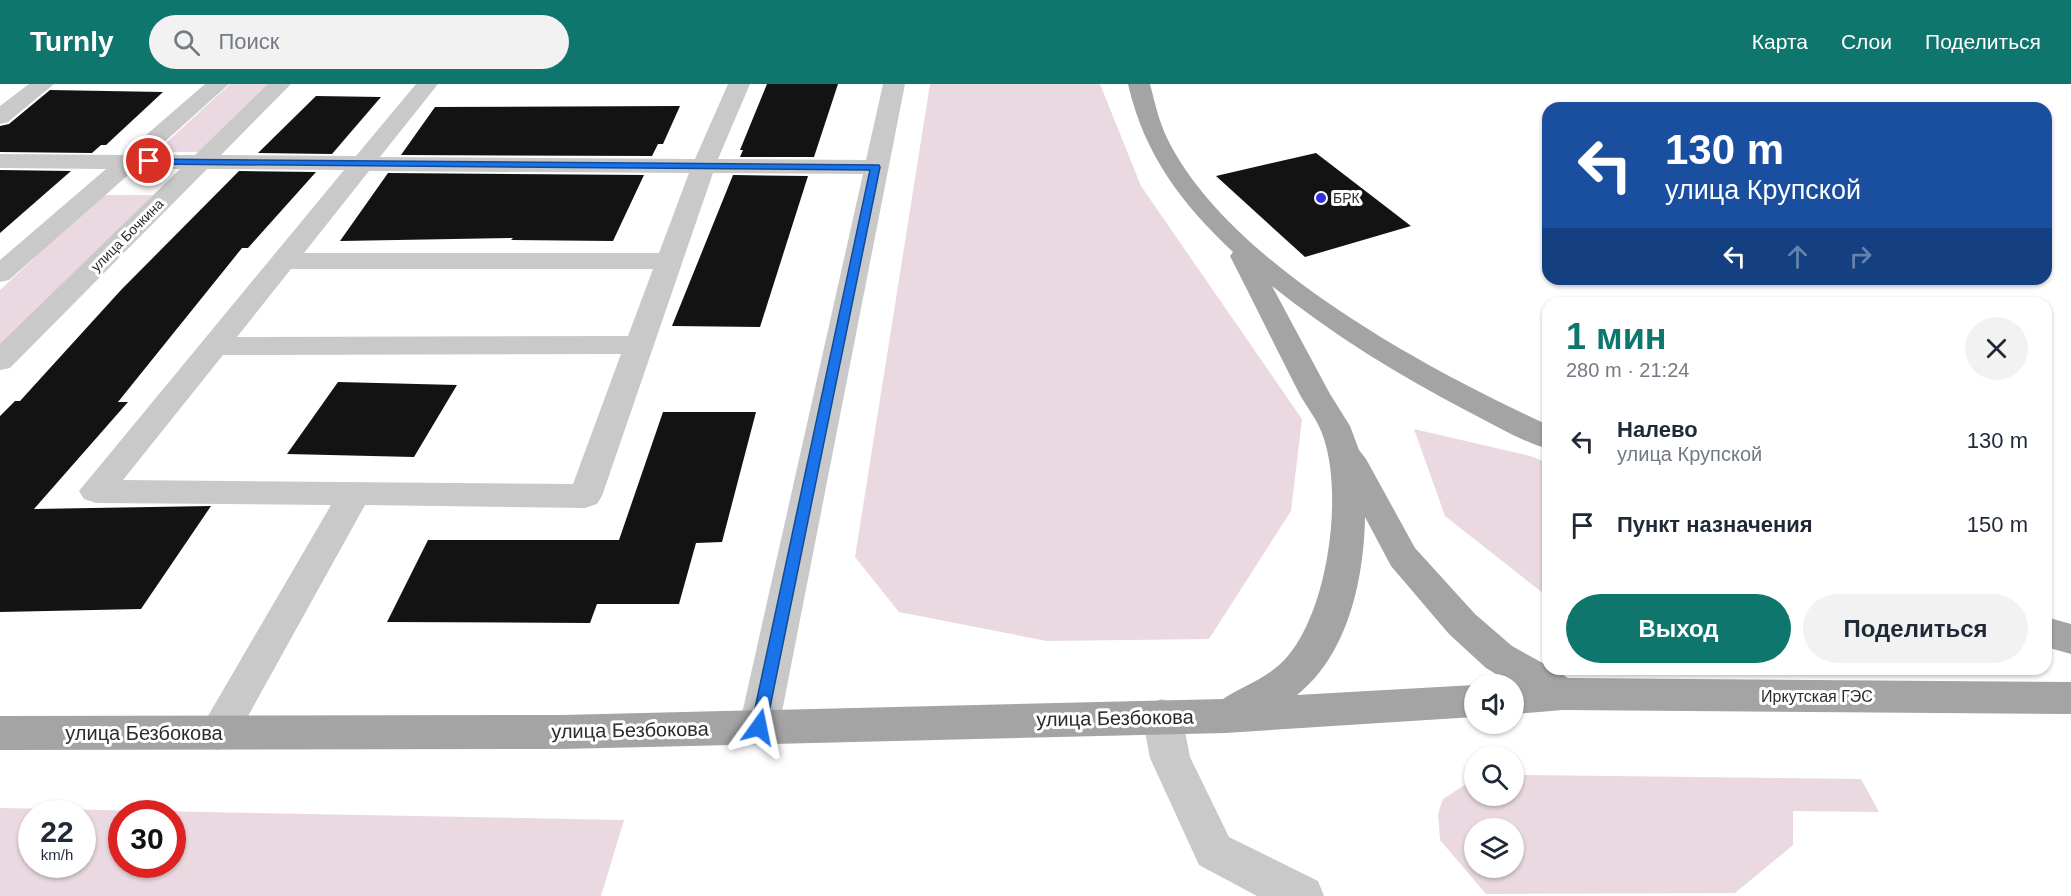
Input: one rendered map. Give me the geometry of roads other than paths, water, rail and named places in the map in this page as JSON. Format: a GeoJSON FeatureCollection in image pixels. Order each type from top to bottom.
{"type":"FeatureCollection","features":[{"type":"Feature","properties":{"kind":"main road"},"geometry":{"type":"LineString","coordinates":[[1139,84],[1145,108],[1161,147],[1193,195],[1235,242],[1291,288],[1382,352],[1426,378],[1542,435]]}},
{"type":"Feature","properties":{"kind":"main road"},"geometry":{"type":"LineString","coordinates":[[1235,242],[1386,528],[1419,576],[1462,624],[1499,657],[1563,694]]}},
{"type":"Feature","properties":{"kind":"main road"},"geometry":{"type":"LineString","coordinates":[[1225,716],[1269,695],[1300,670],[1311,656],[1330,619],[1340,582],[1348,509],[1342,444]]}},
{"type":"Feature","properties":{"kind":"main road"},"geometry":{"type":"LineString","coordinates":[[2052,634],[2071,639]]}},
{"type":"Feature","properties":{"kind":"main road"},"geometry":{"type":"LineString","coordinates":[[1524,697],[1563,694]]}},
{"type":"Feature","properties":{"kind":"main road","name":"Иркутская ГЭС"},"geometry":{"type":"LineString","coordinates":[[1563,694],[2071,698]]}},
{"type":"Feature","properties":{"kind":"main road","name":"улица Безбокова"},"geometry":{"type":"LineString","coordinates":[[0,733],[562,732],[1225,716],[1464,702]]}},
{"type":"Feature","properties":{"kind":"street"},"geometry":{"type":"LineString","coordinates":[[0,117],[43,84]]}},
{"type":"Feature","properties":{"kind":"street"},"geometry":{"type":"LineString","coordinates":[[0,274],[218,84]]}},
{"type":"Feature","properties":{"kind":"street","name":"улица Бочкина"},"geometry":{"type":"LineString","coordinates":[[0,361],[280,84]]}},
{"type":"Feature","properties":{"kind":"street"},"geometry":{"type":"LineString","coordinates":[[427,84],[360,163],[96,492],[585,496],[703,167],[739,84]]}},
{"type":"Feature","properties":{"kind":"street"},"geometry":{"type":"LineString","coordinates":[[759,727],[894,84]]}},
{"type":"Feature","properties":{"kind":"street"},"geometry":{"type":"LineString","coordinates":[[0,161],[875,167]]}},
{"type":"Feature","properties":{"kind":"street"},"geometry":{"type":"LineString","coordinates":[[282,261],[669,261]]}},
{"type":"Feature","properties":{"kind":"street"},"geometry":{"type":"LineString","coordinates":[[213,346],[639,345]]}},
{"type":"Feature","properties":{"kind":"street"},"geometry":{"type":"LineString","coordinates":[[218,733],[354,495]]}},
{"type":"Feature","properties":{"kind":"street"},"geometry":{"type":"LineString","coordinates":[[1162,716],[1170,758],[1214,851],[1302,896]]}},
{"type":"Feature","properties":{"kind":"place","name":"БРК"},"geometry":{"type":"Point","coordinates":[1321,198]}}]}
